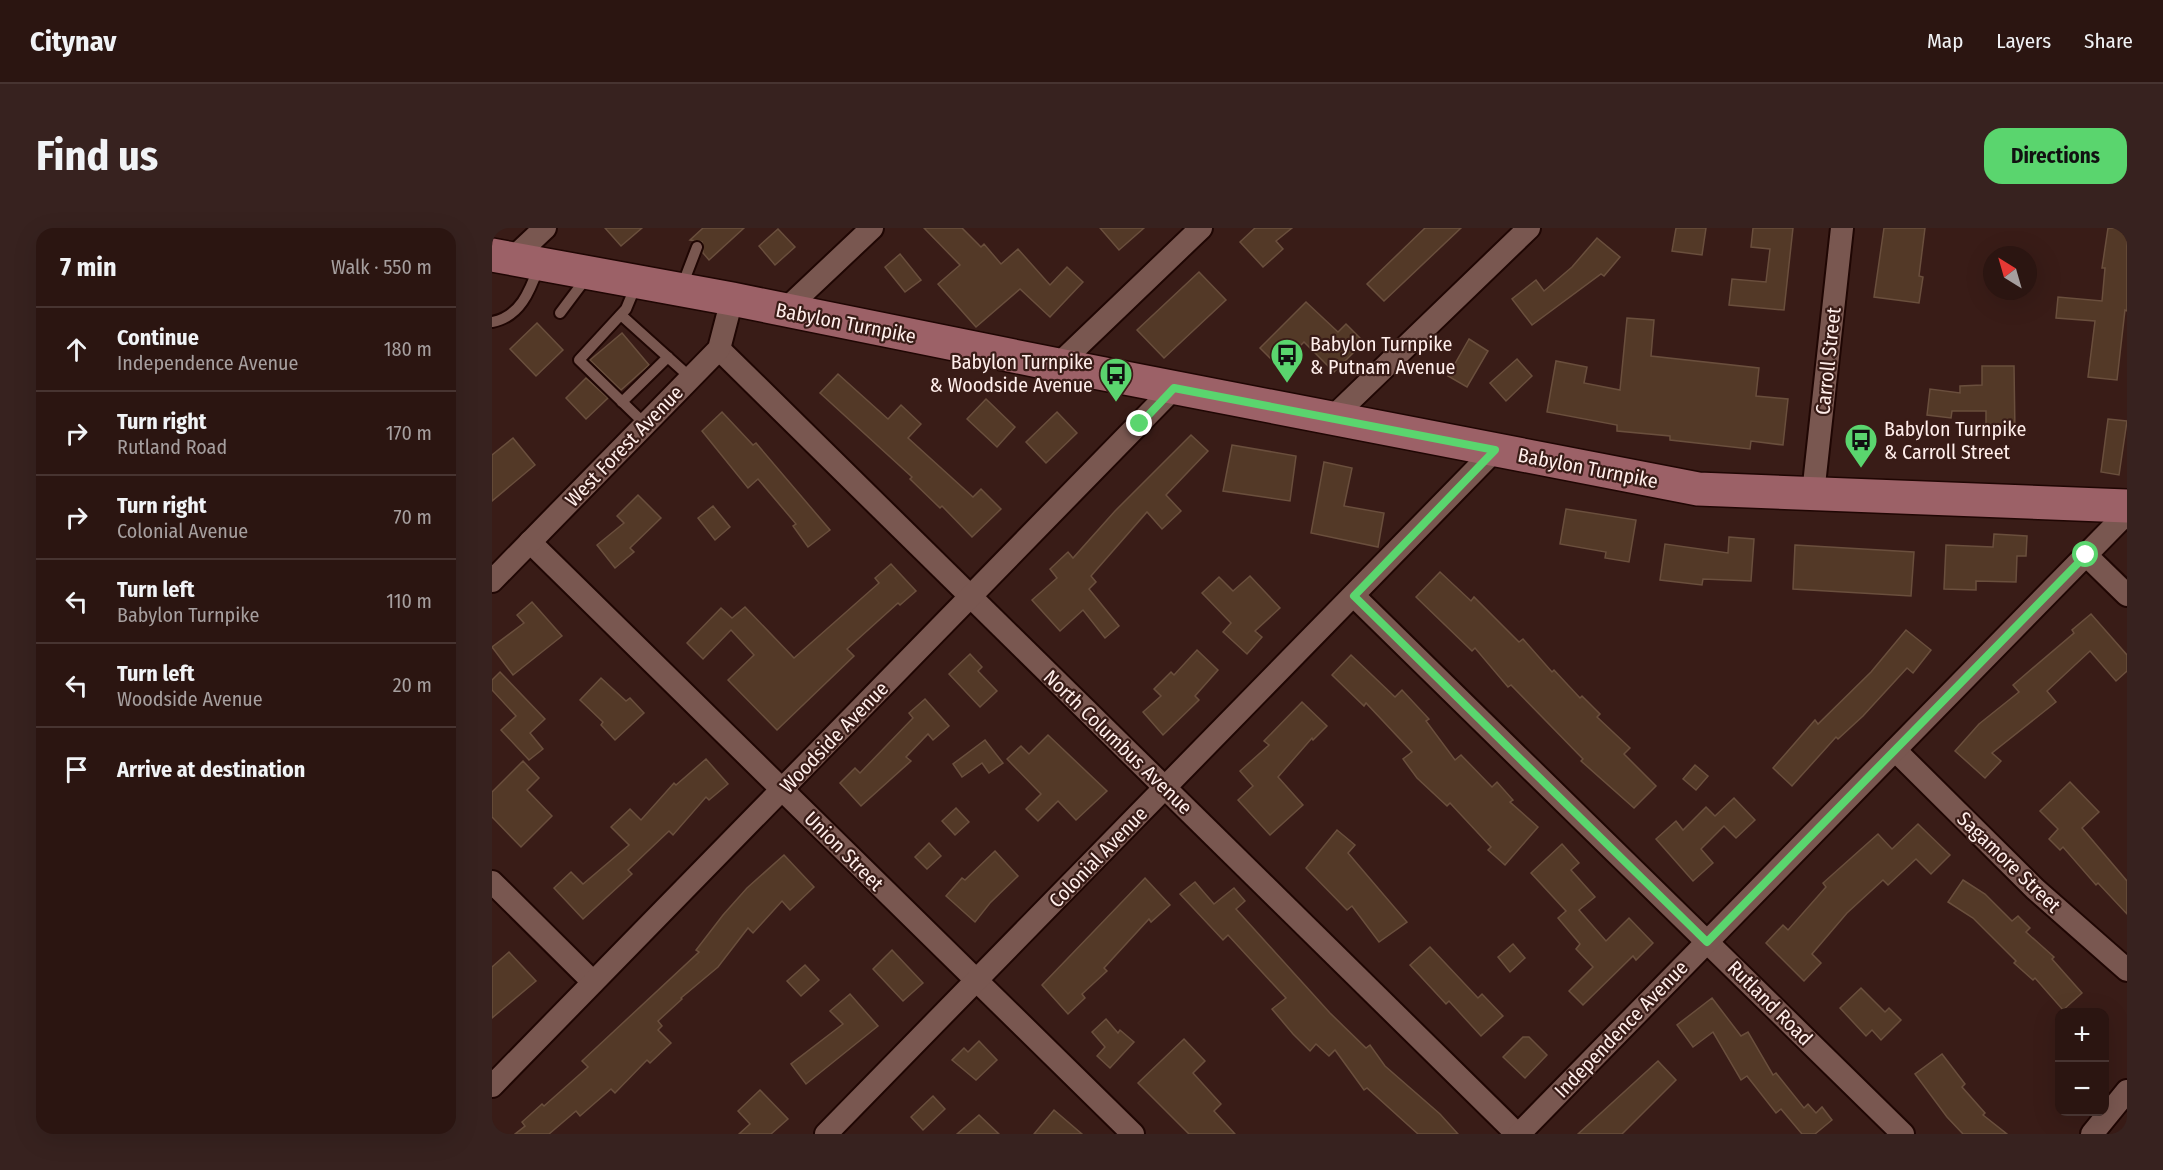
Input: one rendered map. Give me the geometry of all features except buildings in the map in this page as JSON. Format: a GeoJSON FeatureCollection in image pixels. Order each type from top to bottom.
{"type":"FeatureCollection","features":[{"type":"Feature","properties":{"kind":"main road","name":"Babylon Turnpike"},"geometry":{"type":"LineString","coordinates":[[515,259],[732,299],[1174,388],[1698,489],[2127,506]]}},
{"type":"Feature","properties":{"kind":"street"},"geometry":{"type":"LineString","coordinates":[[515,259],[545,228]]}},
{"type":"Feature","properties":{"kind":"street"},"geometry":{"type":"LineString","coordinates":[[784,311],[872,228]]}},
{"type":"Feature","properties":{"kind":"street"},"geometry":{"type":"LineString","coordinates":[[1058,365],[1201,228]]}},
{"type":"Feature","properties":{"kind":"street"},"geometry":{"type":"LineString","coordinates":[[1333,417],[1529,228]]}},
{"type":"Feature","properties":{"kind":"street","name":"Carroll Street"},"geometry":{"type":"LineString","coordinates":[[1813,494],[1842,228]]}},
{"type":"Feature","properties":{"kind":"street"},"geometry":{"type":"LineString","coordinates":[[719,349],[732,299]]}},
{"type":"Feature","properties":{"kind":"street","name":"West Forest Avenue"},"geometry":{"type":"LineString","coordinates":[[492,581],[719,349]]}},
{"type":"Feature","properties":{"kind":"street","name":"North Columbus Avenue"},"geometry":{"type":"LineString","coordinates":[[719,349],[1518,1134]]}},
{"type":"Feature","properties":{"kind":"street","name":"Woodside Avenue"},"geometry":{"type":"LineString","coordinates":[[492,1086],[1174,388]]}},
{"type":"Feature","properties":{"kind":"street","name":"Colonial Avenue"},"geometry":{"type":"LineString","coordinates":[[826,1134],[1495,450]]}},
{"type":"Feature","properties":{"kind":"street","name":"Independence Avenue"},"geometry":{"type":"LineString","coordinates":[[1518,1134],[2127,513]]}},
{"type":"Feature","properties":{"kind":"street","name":"Union Street"},"geometry":{"type":"LineString","coordinates":[[530,542],[1133,1134]]}},
{"type":"Feature","properties":{"kind":"street"},"geometry":{"type":"LineString","coordinates":[[2086,555],[2127,595]]}},
{"type":"Feature","properties":{"kind":"street","name":"Rutland Road"},"geometry":{"type":"LineString","coordinates":[[1354,596],[1903,1134]]}},
{"type":"Feature","properties":{"kind":"street","name":"Sagamore Street"},"geometry":{"type":"LineString","coordinates":[[1895,750],[2035,889],[2127,970]]}},
{"type":"Feature","properties":{"kind":"street"},"geometry":{"type":"LineString","coordinates":[[492,882],[593,982]]}},
{"type":"Feature","properties":{"kind":"street"},"geometry":{"type":"LineString","coordinates":[[2092,1134],[2127,1091]]}},
{"type":"Feature","properties":{"kind":"lane"},"geometry":{"type":"LineString","coordinates":[[680,290],[697,247]]}},
{"type":"Feature","properties":{"kind":"lane"},"geometry":{"type":"LineString","coordinates":[[492,322],[505,319],[528,297],[515,259]]}},
{"type":"Feature","properties":{"kind":"lane"},"geometry":{"type":"LineString","coordinates":[[560,313],[589,274]]}},
{"type":"Feature","properties":{"kind":"lane"},"geometry":{"type":"LineString","coordinates":[[638,282],[621,315],[579,360],[645,424]]}},
{"type":"Feature","properties":{"kind":"lane"},"geometry":{"type":"LineString","coordinates":[[621,315],[690,378]]}},
{"type":"Feature","properties":{"kind":"lane"},"geometry":{"type":"LineString","coordinates":[[622,402],[668,357]]}},
{"type":"Feature","properties":{"kind":"place","name":"Babylon Turnpike & Putnam Avenue"},"geometry":{"type":"Point","coordinates":[1287,384]}},
{"type":"Feature","properties":{"kind":"place","name":"Babylon Turnpike & Woodside Avenue"},"geometry":{"type":"Point","coordinates":[1116,403]}},
{"type":"Feature","properties":{"kind":"place","name":"Babylon Turnpike & Carroll Street"},"geometry":{"type":"Point","coordinates":[1861,469]}},
{"type":"Feature","properties":{"kind":"route"},"geometry":{"type":"LineString","coordinates":[[1140,424],[1174,388],[1495,450],[1354,596],[1707,942],[2086,555]]}}]}
